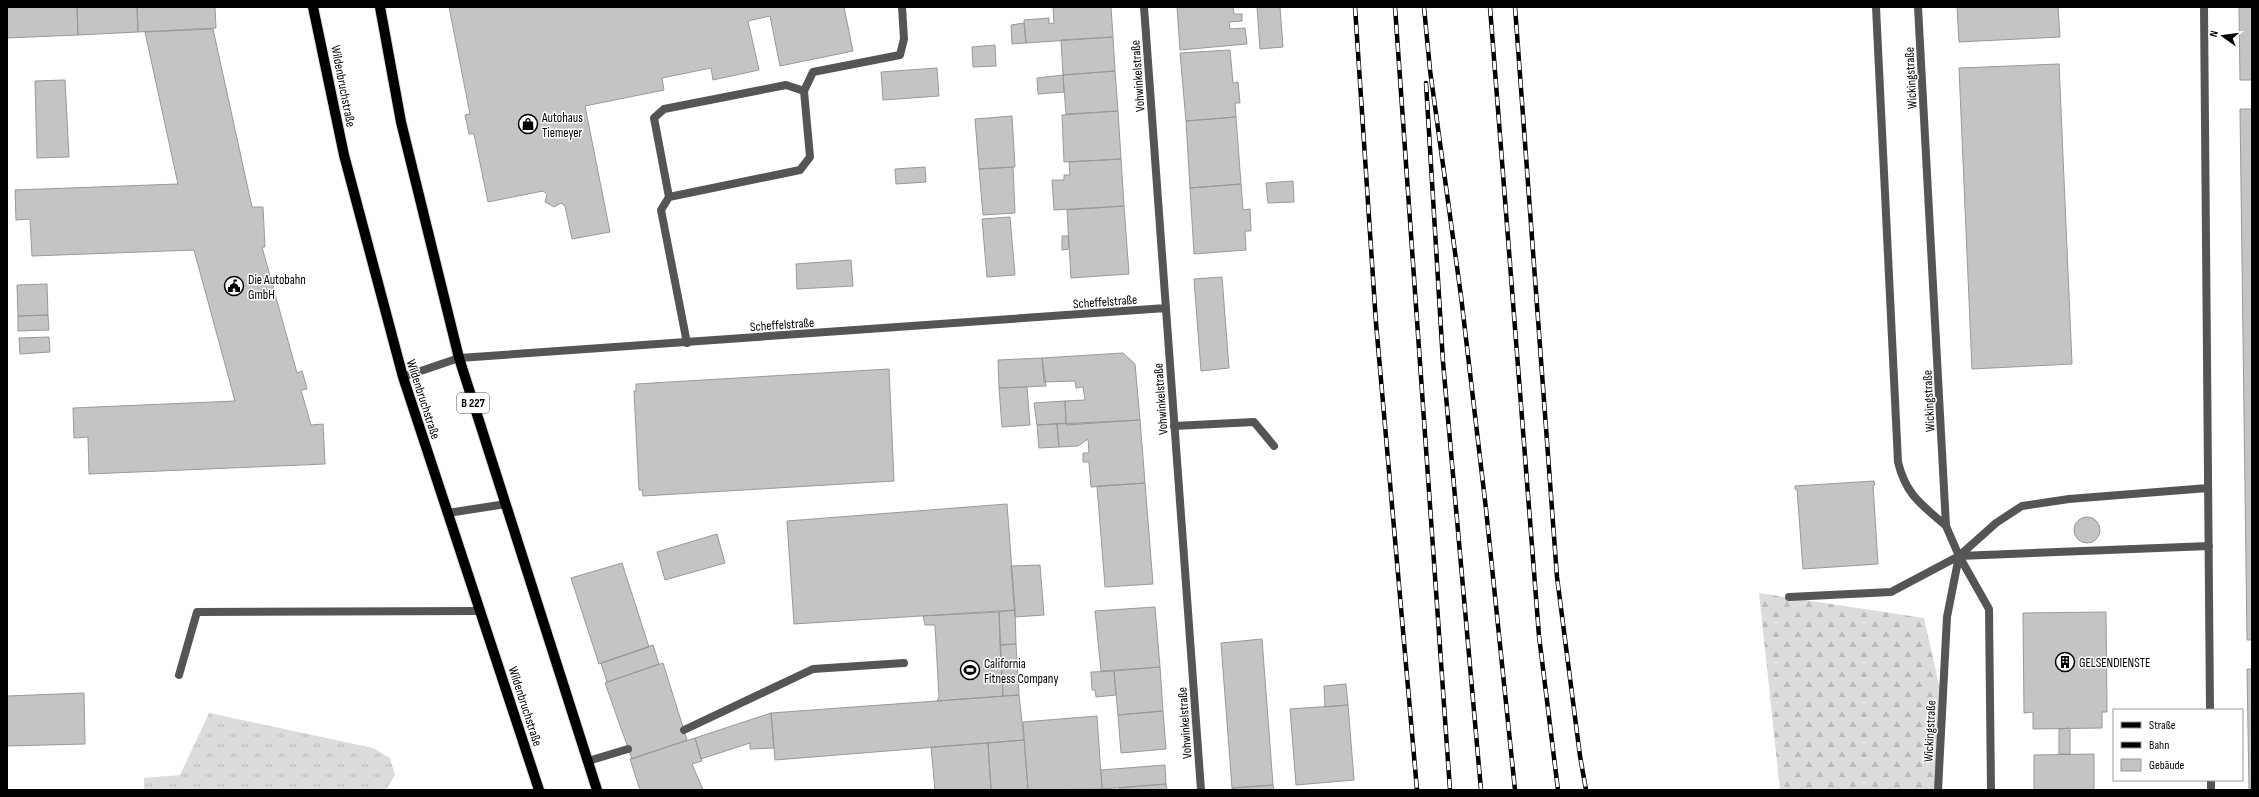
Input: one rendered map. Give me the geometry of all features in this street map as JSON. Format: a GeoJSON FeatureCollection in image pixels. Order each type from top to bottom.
{"type":"FeatureCollection","features":[{"type":"Feature","properties":{"kind":"main road","name":"Wildenbruchstraße"},"geometry":{"type":"LineString","coordinates":[[313,7],[344,155],[403,377],[539,790]]}},
{"type":"Feature","properties":{"kind":"main road","name":"B 227"},"geometry":{"type":"LineString","coordinates":[[380,7],[401,122],[459,358],[597,790]]}},
{"type":"Feature","properties":{"kind":"street"},"geometry":{"type":"LineString","coordinates":[[687,343],[660,210],[670,197],[800,170],[810,157],[804,91],[813,72],[900,54],[904,39],[902,7]]}},
{"type":"Feature","properties":{"kind":"street","name":"Vohwinkelstraße"},"geometry":{"type":"LineString","coordinates":[[1144,7],[1201,790]]}},
{"type":"Feature","properties":{"kind":"street"},"geometry":{"type":"LineString","coordinates":[[1876,7],[1898,462],[1903,481],[1918,502],[1946,526]]}},
{"type":"Feature","properties":{"kind":"street","name":"Wickingstraße"},"geometry":{"type":"LineString","coordinates":[[1918,7],[1946,526],[1959,556],[1947,617],[1938,790]]}},
{"type":"Feature","properties":{"kind":"street"},"geometry":{"type":"LineString","coordinates":[[2204,7],[2210,709]]}},
{"type":"Feature","properties":{"kind":"street"},"geometry":{"type":"LineString","coordinates":[[670,197],[654,118],[664,109],[786,85],[804,91]]}},
{"type":"Feature","properties":{"kind":"street","name":"Scheffelstraße"},"geometry":{"type":"LineString","coordinates":[[403,377],[459,358],[1166,308]]}},
{"type":"Feature","properties":{"kind":"street"},"geometry":{"type":"LineString","coordinates":[[1174,426],[1254,422],[1274,446]]}},
{"type":"Feature","properties":{"kind":"street"},"geometry":{"type":"LineString","coordinates":[[1789,597],[1891,592],[1959,556],[1996,523],[2022,506],[2069,499],[2208,488]]}},
{"type":"Feature","properties":{"kind":"street"},"geometry":{"type":"LineString","coordinates":[[448,513],[506,504]]}},
{"type":"Feature","properties":{"kind":"street"},"geometry":{"type":"LineString","coordinates":[[1959,556],[2209,546]]}},
{"type":"Feature","properties":{"kind":"street"},"geometry":{"type":"LineString","coordinates":[[1959,556],[1989,609],[1991,790]]}},
{"type":"Feature","properties":{"kind":"street"},"geometry":{"type":"LineString","coordinates":[[179,675],[197,612],[480,611]]}},
{"type":"Feature","properties":{"kind":"street"},"geometry":{"type":"LineString","coordinates":[[684,730],[813,669],[904,663]]}},
{"type":"Feature","properties":{"kind":"street"},"geometry":{"type":"LineString","coordinates":[[588,761],[628,749]]}},
{"type":"Feature","properties":{"kind":"green space"},"geometry":{"type":"Polygon","coordinates":[[[1759,593],[1924,618],[1941,694],[1935,790],[1780,790],[1759,593]]]}},
{"type":"Feature","properties":{"kind":"green space"},"geometry":{"type":"Polygon","coordinates":[[[209,713],[373,748],[390,758],[395,775],[386,790],[144,790],[144,778],[180,775],[209,713]]]}},
{"type":"Feature","properties":{"kind":"building"},"geometry":{"type":"Polygon","coordinates":[[[7,7],[77,7],[78,35],[7,38],[7,7]]]}},
{"type":"Feature","properties":{"kind":"building"},"geometry":{"type":"Polygon","coordinates":[[[77,7],[137,7],[138,32],[78,35],[77,7]]]}},
{"type":"Feature","properties":{"kind":"building"},"geometry":{"type":"Polygon","coordinates":[[[137,7],[215,7],[216,28],[138,32],[137,7]]]}},
{"type":"Feature","properties":{"kind":"building","name":"Autohaus Tiemeyer"},"geometry":{"type":"Polygon","coordinates":[[[449,7],[844,7],[853,51],[780,66],[770,16],[748,21],[759,70],[713,80],[711,68],[662,78],[664,90],[585,106],[610,232],[572,239],[565,206],[561,203],[554,207],[545,202],[547,194],[543,191],[488,202],[474,134],[469,134],[465,115],[470,114],[449,7]]]}},
{"type":"Feature","properties":{"kind":"building"},"geometry":{"type":"Polygon","coordinates":[[[1053,7],[1111,7],[1113,37],[1026,43],[1024,20],[1049,18],[1049,24],[1054,23],[1053,7]]]}},
{"type":"Feature","properties":{"kind":"building"},"geometry":{"type":"Polygon","coordinates":[[[1177,7],[1233,7],[1234,14],[1242,14],[1242,21],[1229,22],[1230,29],[1245,28],[1247,44],[1180,50],[1177,7]]]}},
{"type":"Feature","properties":{"kind":"building"},"geometry":{"type":"Polygon","coordinates":[[[1257,7],[1280,7],[1283,47],[1260,49],[1257,7]]]}},
{"type":"Feature","properties":{"kind":"building"},"geometry":{"type":"Polygon","coordinates":[[[1957,7],[2058,7],[2060,37],[1959,42],[1957,7]]]}},
{"type":"Feature","properties":{"kind":"building"},"geometry":{"type":"Polygon","coordinates":[[[2239,7],[2252,7],[2252,80],[2240,80],[2239,7]]]}},
{"type":"Feature","properties":{"kind":"building"},"geometry":{"type":"Polygon","coordinates":[[[1024,23],[1026,43],[1012,44],[1011,25],[1024,23]]]}},
{"type":"Feature","properties":{"kind":"building"},"geometry":{"type":"Polygon","coordinates":[[[213,29],[252,207],[263,207],[265,247],[262,247],[297,373],[302,371],[305,381],[307,389],[301,390],[311,425],[323,424],[325,464],[89,474],[88,437],[74,438],[73,408],[235,401],[194,250],[32,256],[30,219],[16,220],[15,190],[178,184],[145,32],[213,29]]]}},
{"type":"Feature","properties":{"kind":"building"},"geometry":{"type":"Polygon","coordinates":[[[1113,37],[1115,71],[1063,75],[1061,40],[1113,37]]]}},
{"type":"Feature","properties":{"kind":"building"},"geometry":{"type":"Polygon","coordinates":[[[995,45],[996,66],[973,67],[972,47],[995,45]]]}},
{"type":"Feature","properties":{"kind":"building"},"geometry":{"type":"Polygon","coordinates":[[[1230,50],[1233,83],[1238,82],[1240,103],[1235,103],[1236,117],[1186,121],[1180,53],[1230,50]]]}},
{"type":"Feature","properties":{"kind":"building"},"geometry":{"type":"Polygon","coordinates":[[[2059,64],[2072,364],[1972,369],[1959,68],[2059,64]]]}},
{"type":"Feature","properties":{"kind":"building"},"geometry":{"type":"Polygon","coordinates":[[[937,68],[939,96],[883,100],[881,72],[937,68]]]}},
{"type":"Feature","properties":{"kind":"building"},"geometry":{"type":"Polygon","coordinates":[[[1115,71],[1118,111],[1066,114],[1063,75],[1115,71]]]}},
{"type":"Feature","properties":{"kind":"building"},"geometry":{"type":"Polygon","coordinates":[[[1063,75],[1064,92],[1038,94],[1037,78],[1063,75]]]}},
{"type":"Feature","properties":{"kind":"building"},"geometry":{"type":"Polygon","coordinates":[[[65,80],[69,157],[37,158],[35,81],[65,80]]]}},
{"type":"Feature","properties":{"kind":"building"},"geometry":{"type":"Polygon","coordinates":[[[2240,109],[2252,109],[2252,640],[2247,640],[2240,109]]]}},
{"type":"Feature","properties":{"kind":"building"},"geometry":{"type":"Polygon","coordinates":[[[1118,111],[1121,159],[1064,162],[1062,115],[1118,111]]]}},
{"type":"Feature","properties":{"kind":"building"},"geometry":{"type":"Polygon","coordinates":[[[1012,116],[1015,167],[979,169],[975,119],[1012,116]]]}},
{"type":"Feature","properties":{"kind":"building"},"geometry":{"type":"Polygon","coordinates":[[[1236,117],[1241,184],[1190,188],[1186,121],[1236,117]]]}},
{"type":"Feature","properties":{"kind":"building"},"geometry":{"type":"Polygon","coordinates":[[[1121,159],[1124,206],[1054,210],[1052,180],[1064,180],[1064,175],[1070,175],[1069,162],[1121,159]]]}},
{"type":"Feature","properties":{"kind":"building"},"geometry":{"type":"Polygon","coordinates":[[[925,167],[926,182],[896,184],[895,169],[925,167]]]}},
{"type":"Feature","properties":{"kind":"building"},"geometry":{"type":"Polygon","coordinates":[[[1013,167],[1015,213],[983,215],[979,169],[1013,167]]]}},
{"type":"Feature","properties":{"kind":"building"},"geometry":{"type":"Polygon","coordinates":[[[1293,181],[1294,202],[1268,203],[1266,183],[1293,181]]]}},
{"type":"Feature","properties":{"kind":"building"},"geometry":{"type":"Polygon","coordinates":[[[1241,184],[1243,210],[1250,209],[1251,231],[1245,231],[1246,250],[1194,254],[1190,188],[1241,184]]]}},
{"type":"Feature","properties":{"kind":"building"},"geometry":{"type":"Polygon","coordinates":[[[1124,206],[1129,274],[1071,278],[1067,210],[1124,206]]]}},
{"type":"Feature","properties":{"kind":"building"},"geometry":{"type":"Polygon","coordinates":[[[1010,217],[1015,275],[987,277],[982,219],[1010,217]]]}},
{"type":"Feature","properties":{"kind":"building"},"geometry":{"type":"Polygon","coordinates":[[[1062,236],[1068,236],[1069,249],[1062,250],[1062,236]]]}},
{"type":"Feature","properties":{"kind":"building"},"geometry":{"type":"Polygon","coordinates":[[[851,260],[853,286],[797,289],[796,264],[851,260]]]}},
{"type":"Feature","properties":{"kind":"building"},"geometry":{"type":"Polygon","coordinates":[[[1222,277],[1229,368],[1201,371],[1194,279],[1222,277]]]}},
{"type":"Feature","properties":{"kind":"building"},"geometry":{"type":"Polygon","coordinates":[[[47,284],[48,315],[18,316],[17,285],[47,284]]]}},
{"type":"Feature","properties":{"kind":"building"},"geometry":{"type":"Polygon","coordinates":[[[48,315],[49,330],[18,331],[18,316],[48,315]]]}},
{"type":"Feature","properties":{"kind":"building"},"geometry":{"type":"Polygon","coordinates":[[[49,337],[50,352],[20,354],[19,338],[49,337]]]}},
{"type":"Feature","properties":{"kind":"building"},"geometry":{"type":"Polygon","coordinates":[[[1123,353],[1135,364],[1140,420],[1066,425],[1065,401],[1085,400],[1083,387],[1076,388],[1075,381],[1044,382],[1042,358],[1123,353]]]}},
{"type":"Feature","properties":{"kind":"building"},"geometry":{"type":"Polygon","coordinates":[[[1042,358],[1046,386],[999,388],[998,360],[1042,358]]]}},
{"type":"Feature","properties":{"kind":"building"},"geometry":{"type":"Polygon","coordinates":[[[889,369],[894,481],[643,496],[642,490],[639,490],[634,391],[636,391],[636,384],[889,369]]]}},
{"type":"Feature","properties":{"kind":"building"},"geometry":{"type":"Polygon","coordinates":[[[1027,387],[1030,425],[1002,427],[999,388],[1027,387]]]}},
{"type":"Feature","properties":{"kind":"building"},"geometry":{"type":"Polygon","coordinates":[[[1065,401],[1066,423],[1037,425],[1034,403],[1065,401]]]}},
{"type":"Feature","properties":{"kind":"building"},"geometry":{"type":"Polygon","coordinates":[[[1140,420],[1145,483],[1091,487],[1089,462],[1083,462],[1083,453],[1089,453],[1088,439],[1078,446],[1059,447],[1057,424],[1140,420]]]}},
{"type":"Feature","properties":{"kind":"building"},"geometry":{"type":"Polygon","coordinates":[[[1057,424],[1059,447],[1039,448],[1037,425],[1057,424]]]}},
{"type":"Feature","properties":{"kind":"building"},"geometry":{"type":"Polygon","coordinates":[[[1874,481],[1878,564],[1803,569],[1797,489],[1795,489],[1795,486],[1874,481]]]}},
{"type":"Feature","properties":{"kind":"building"},"geometry":{"type":"Polygon","coordinates":[[[1145,483],[1153,584],[1105,587],[1097,486],[1145,483]]]}},
{"type":"Feature","properties":{"kind":"building"},"geometry":{"type":"Polygon","coordinates":[[[1007,504],[1015,610],[794,624],[787,521],[1007,504]]]}},
{"type":"Feature","properties":{"kind":"building"},"geometry":{"type":"Polygon","coordinates":[[[2087,517],[2096,521],[2100,530],[2096,539],[2087,543],[2078,539],[2074,530],[2078,521],[2087,517]]]}},
{"type":"Feature","properties":{"kind":"building"},"geometry":{"type":"Polygon","coordinates":[[[717,534],[725,563],[665,580],[657,552],[717,534]]]}},
{"type":"Feature","properties":{"kind":"building"},"geometry":{"type":"Polygon","coordinates":[[[622,563],[649,647],[599,664],[571,578],[622,563]]]}},
{"type":"Feature","properties":{"kind":"building"},"geometry":{"type":"Polygon","coordinates":[[[1040,565],[1044,615],[1015,617],[1011,566],[1040,565]]]}},
{"type":"Feature","properties":{"kind":"building"},"geometry":{"type":"Polygon","coordinates":[[[1155,607],[1160,667],[1101,671],[1095,611],[1155,607]]]}},
{"type":"Feature","properties":{"kind":"building"},"geometry":{"type":"Polygon","coordinates":[[[1015,610],[1016,644],[1000,645],[999,612],[1015,610]]]}},
{"type":"Feature","properties":{"kind":"building","name":"California Fitness Company"},"geometry":{"type":"Polygon","coordinates":[[[999,612],[1003,696],[937,701],[939,697],[935,625],[925,625],[923,616],[999,612]]]}},
{"type":"Feature","properties":{"kind":"building","name":"GELSENDIENSTE"},"geometry":{"type":"Polygon","coordinates":[[[2106,612],[2107,712],[2102,712],[2102,728],[2033,729],[2033,712],[2024,713],[2023,613],[2106,612]]]}},
{"type":"Feature","properties":{"kind":"building"},"geometry":{"type":"Polygon","coordinates":[[[1262,639],[1273,785],[1232,788],[1221,643],[1262,639]]]}},
{"type":"Feature","properties":{"kind":"building"},"geometry":{"type":"Polygon","coordinates":[[[1016,644],[1019,695],[1003,696],[1000,645],[1016,644]]]}},
{"type":"Feature","properties":{"kind":"building"},"geometry":{"type":"Polygon","coordinates":[[[653,645],[659,664],[607,682],[601,663],[653,645]]]}},
{"type":"Feature","properties":{"kind":"building"},"geometry":{"type":"Polygon","coordinates":[[[663,663],[687,740],[632,759],[605,683],[663,663]]]}},
{"type":"Feature","properties":{"kind":"building"},"geometry":{"type":"Polygon","coordinates":[[[1160,667],[1163,711],[1118,715],[1114,671],[1160,667]]]}},
{"type":"Feature","properties":{"kind":"building"},"geometry":{"type":"Polygon","coordinates":[[[2247,669],[2252,669],[2252,790],[2249,790],[2247,669]]]}},
{"type":"Feature","properties":{"kind":"building"},"geometry":{"type":"Polygon","coordinates":[[[1114,671],[1116,695],[1096,697],[1095,690],[1092,690],[1091,672],[1114,671]]]}},
{"type":"Feature","properties":{"kind":"building"},"geometry":{"type":"Polygon","coordinates":[[[1346,684],[1348,705],[1325,707],[1324,686],[1346,684]]]}},
{"type":"Feature","properties":{"kind":"building"},"geometry":{"type":"Polygon","coordinates":[[[84,693],[85,744],[7,746],[7,696],[84,693]]]}},
{"type":"Feature","properties":{"kind":"building"},"geometry":{"type":"Polygon","coordinates":[[[1019,695],[1024,740],[775,760],[771,713],[1019,695]]]}},
{"type":"Feature","properties":{"kind":"building"},"geometry":{"type":"Polygon","coordinates":[[[1348,705],[1354,780],[1296,785],[1290,709],[1348,705]]]}},
{"type":"Feature","properties":{"kind":"building"},"geometry":{"type":"Polygon","coordinates":[[[1163,711],[1166,749],[1121,753],[1118,715],[1163,711]]]}},
{"type":"Feature","properties":{"kind":"building"},"geometry":{"type":"Polygon","coordinates":[[[771,713],[774,748],[750,749],[750,743],[701,759],[695,738],[771,713]]]}},
{"type":"Feature","properties":{"kind":"building"},"geometry":{"type":"Polygon","coordinates":[[[1097,716],[1102,789],[1028,790],[1023,722],[1097,716]]]}},
{"type":"Feature","properties":{"kind":"building"},"geometry":{"type":"Polygon","coordinates":[[[2070,728],[2070,754],[2059,754],[2059,729],[2070,728]]]}},
{"type":"Feature","properties":{"kind":"building"},"geometry":{"type":"Polygon","coordinates":[[[695,738],[702,761],[692,764],[703,790],[640,790],[630,759],[695,738]]]}},
{"type":"Feature","properties":{"kind":"building"},"geometry":{"type":"Polygon","coordinates":[[[1024,740],[1028,790],[991,790],[988,743],[1024,740]]]}},
{"type":"Feature","properties":{"kind":"building"},"geometry":{"type":"Polygon","coordinates":[[[988,743],[991,790],[935,790],[931,747],[988,743]]]}},
{"type":"Feature","properties":{"kind":"building"},"geometry":{"type":"Polygon","coordinates":[[[2094,754],[2094,790],[2034,790],[2034,755],[2094,754]]]}},
{"type":"Feature","properties":{"kind":"building"},"geometry":{"type":"Polygon","coordinates":[[[1165,765],[1166,784],[1102,789],[1101,770],[1165,765]]]}},
{"type":"Feature","properties":{"kind":"building"},"geometry":{"type":"Polygon","coordinates":[[[1166,784],[1167,790],[1119,790],[1119,788],[1166,784]]]}},
{"type":"Feature","properties":{"kind":"building"},"geometry":{"type":"Polygon","coordinates":[[[1273,785],[1274,790],[1232,790],[1232,788],[1273,785]]]}},
{"type":"Feature","properties":{"kind":"railway"},"geometry":{"type":"LineString","coordinates":[[1355,7],[1376,323],[1417,790]]}},
{"type":"Feature","properties":{"kind":"railway"},"geometry":{"type":"LineString","coordinates":[[1395,7],[1450,790]]}},
{"type":"Feature","properties":{"kind":"railway"},"geometry":{"type":"LineString","coordinates":[[1424,7],[1430,70],[1461,296],[1486,509],[1515,790]]}},
{"type":"Feature","properties":{"kind":"railway"},"geometry":{"type":"LineString","coordinates":[[1490,7],[1539,636],[1558,790]]}},
{"type":"Feature","properties":{"kind":"railway"},"geometry":{"type":"LineString","coordinates":[[1515,7],[1557,577],[1580,756],[1586,790]]}},
{"type":"Feature","properties":{"kind":"railway"},"geometry":{"type":"LineString","coordinates":[[1426,83],[1443,362],[1481,790]]}},
{"type":"Feature","properties":{"kind":"place","name":"Autohaus Tiemeyer"},"geometry":{"type":"Point","coordinates":[528,124]}},
{"type":"Feature","properties":{"kind":"place","name":"Die Autobahn GmbH"},"geometry":{"type":"Point","coordinates":[234,286]}},
{"type":"Feature","properties":{"kind":"place","name":"GELSENDIENSTE"},"geometry":{"type":"Point","coordinates":[2065,662]}},
{"type":"Feature","properties":{"kind":"place","name":"California Fitness Company"},"geometry":{"type":"Point","coordinates":[970,670]}}]}
